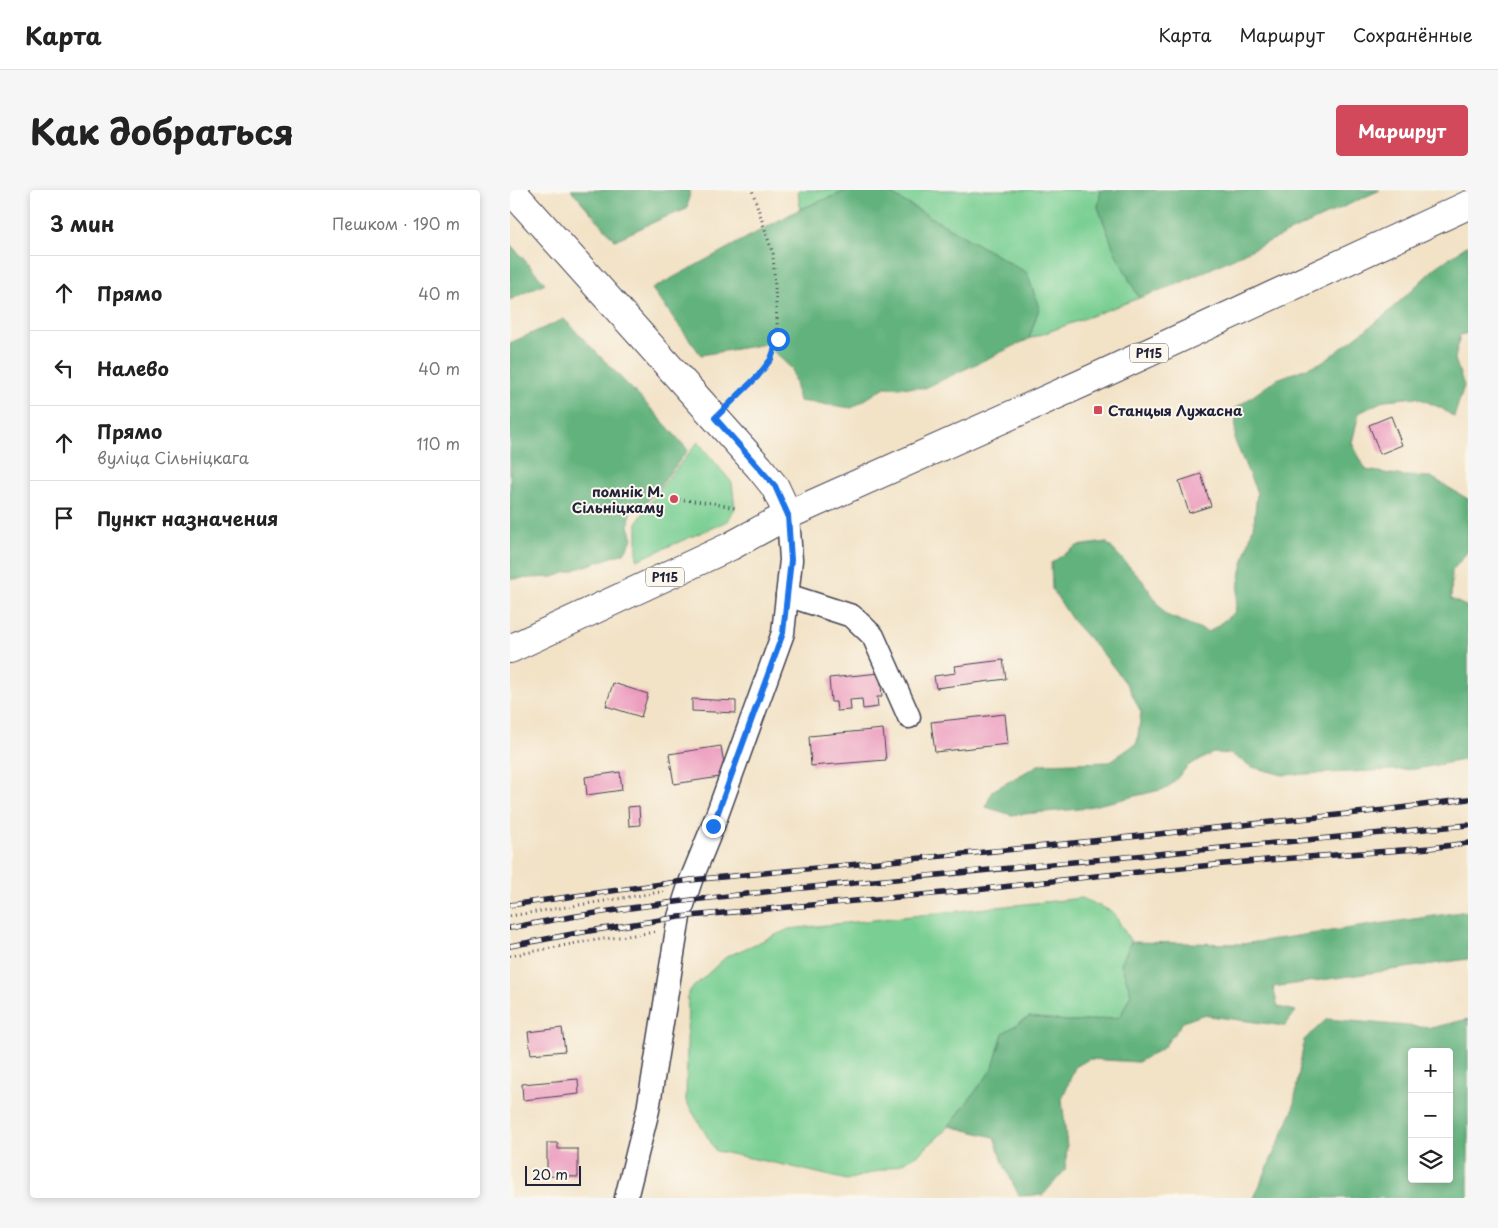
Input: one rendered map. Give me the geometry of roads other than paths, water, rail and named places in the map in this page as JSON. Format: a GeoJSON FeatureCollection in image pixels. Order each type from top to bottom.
{"type":"FeatureCollection","features":[{"type":"Feature","properties":{"kind":"main road"},"geometry":{"type":"LineString","coordinates":[[511,190],[775,486],[788,515]]}},
{"type":"Feature","properties":{"kind":"main road","name":"Р115"},"geometry":{"type":"LineString","coordinates":[[510,649],[731,546],[788,515],[1083,383],[1468,205]]}},
{"type":"Feature","properties":{"kind":"street"},"geometry":{"type":"LineString","coordinates":[[626,1198],[648,1110],[679,917],[783,633],[791,560],[788,515]]}},
{"type":"Feature","properties":{"kind":"street"},"geometry":{"type":"LineString","coordinates":[[787,595],[852,616],[873,636],[909,717]]}},
{"type":"Feature","properties":{"kind":"railway"},"geometry":{"type":"LineString","coordinates":[[510,905],[691,880],[1036,847],[1385,810],[1468,799]]}},
{"type":"Feature","properties":{"kind":"railway"},"geometry":{"type":"LineString","coordinates":[[510,928],[650,905],[744,894],[1468,825]]}},
{"type":"Feature","properties":{"kind":"railway"},"geometry":{"type":"LineString","coordinates":[[510,946],[679,917],[976,890],[1096,876],[1267,860],[1430,848],[1468,843]]}},
{"type":"Feature","properties":{"kind":"place","name":"Станцыя Лужасна"},"geometry":{"type":"Point","coordinates":[1098,410]}},
{"type":"Feature","properties":{"kind":"place","name":"помнік М. Сільніцкаму"},"geometry":{"type":"Point","coordinates":[674,499]}}]}
